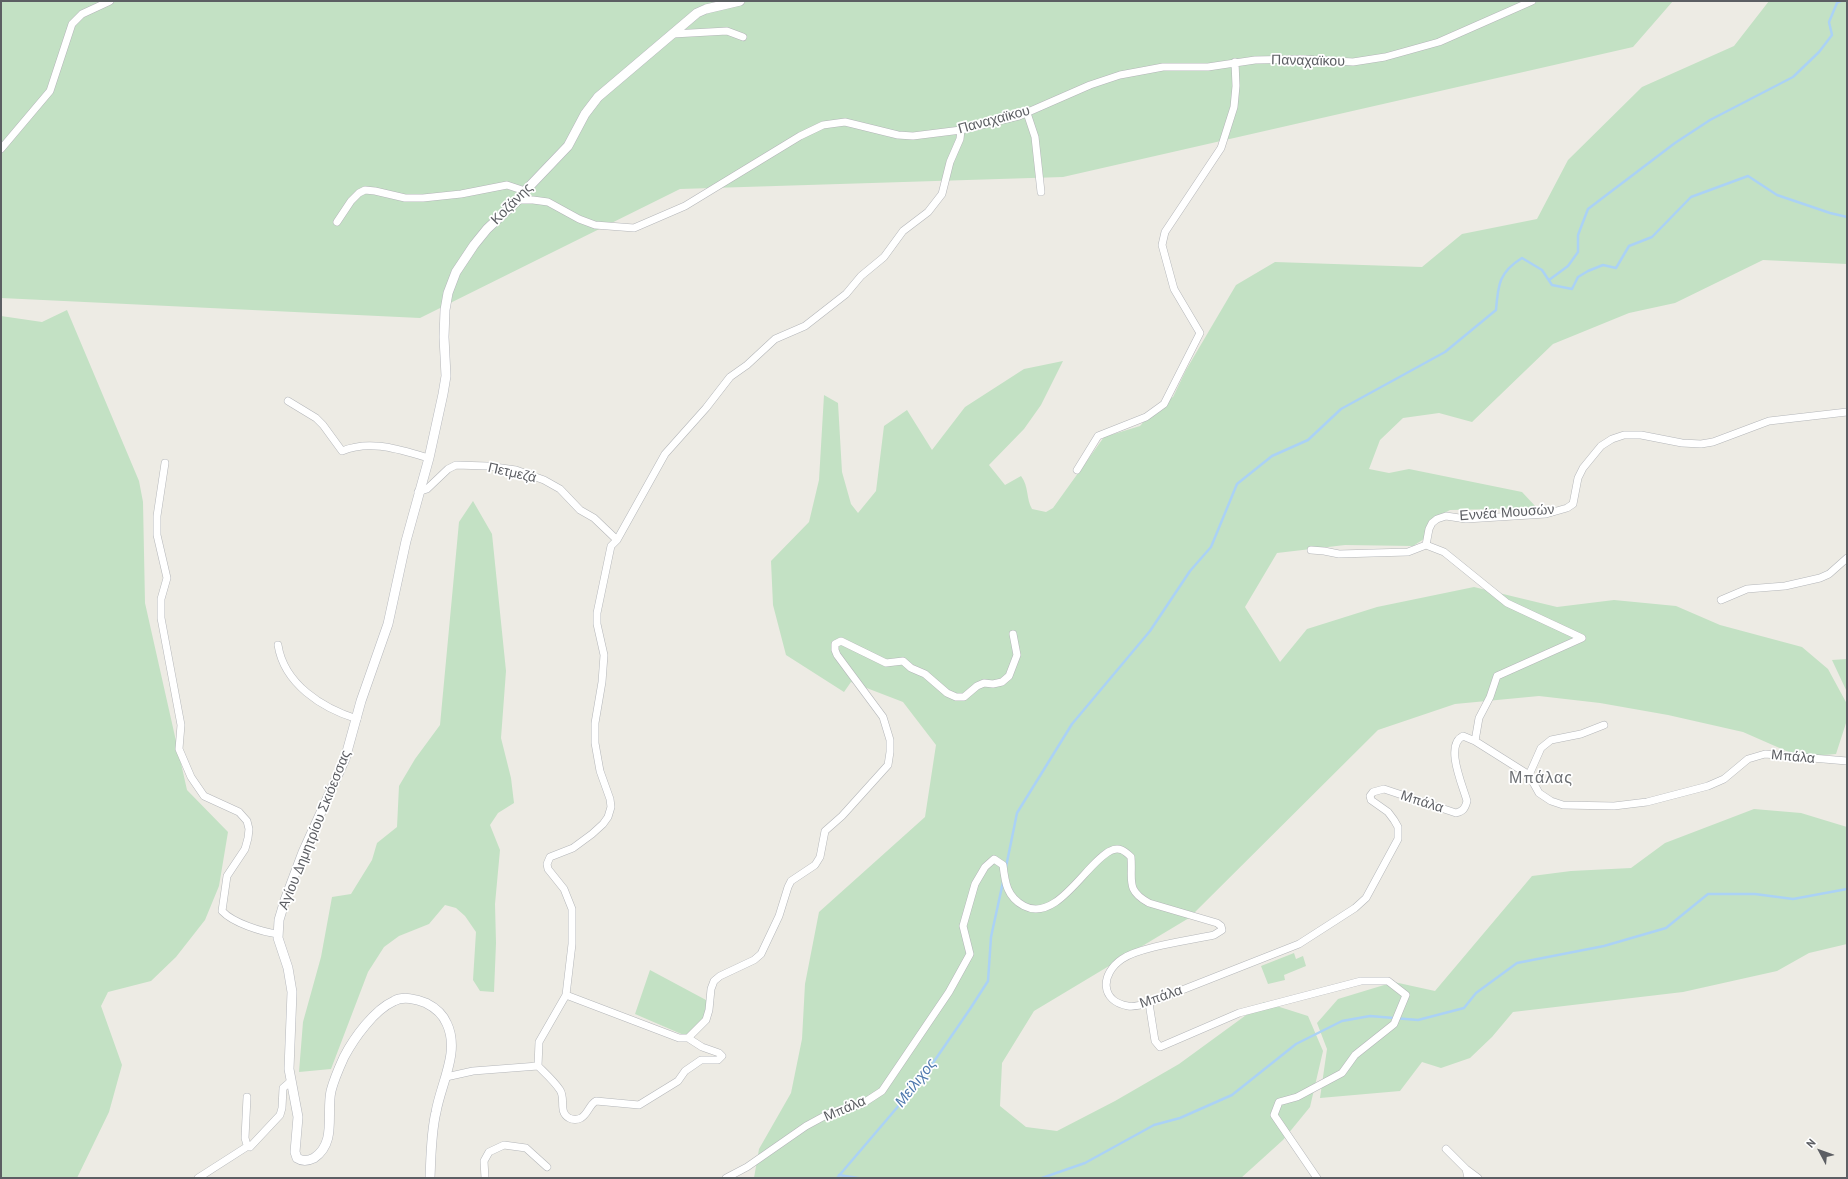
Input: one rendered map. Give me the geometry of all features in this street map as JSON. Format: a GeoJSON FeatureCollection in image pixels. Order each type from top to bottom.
{"type":"FeatureCollection","features":[{"type":"Feature","properties":{"kind":"street"},"geometry":{"type":"LineString","coordinates":[[1,150],[50,91],[72,24],[82,14],[110,1]]}},
{"type":"Feature","properties":{"kind":"street","name":"Κοζάνης"},"geometry":{"type":"LineString","coordinates":[[418,492],[429,458],[445,382],[445,304],[449,288],[459,267],[474,244],[487,229],[518,200],[524,190],[568,146],[585,114],[598,97],[697,13],[706,9],[740,1]]}},
{"type":"Feature","properties":{"kind":"street","name":"Παναχαϊκου"},"geometry":{"type":"LineString","coordinates":[[518,200],[548,202],[579,219],[595,225],[634,228],[685,206],[800,136],[823,125],[845,122],[910,137],[961,130],[1027,113],[1090,85],[1120,75],[1163,67],[1201,68],[1235,62],[1303,59],[1353,62],[1385,57],[1439,42],[1532,1]]}},
{"type":"Feature","properties":{"kind":"street"},"geometry":{"type":"LineString","coordinates":[[673,34],[727,31],[743,37]]}},
{"type":"Feature","properties":{"kind":"street"},"geometry":{"type":"LineString","coordinates":[[1077,470],[1098,436],[1146,417],[1164,404],[1200,333],[1174,289],[1161,241],[1165,232],[1222,148],[1234,107],[1236,86],[1235,62]]}},
{"type":"Feature","properties":{"kind":"street"},"geometry":{"type":"LineString","coordinates":[[1027,113],[1035,137],[1042,192]]}},
{"type":"Feature","properties":{"kind":"street"},"geometry":{"type":"LineString","coordinates":[[566,995],[679,1038],[688,1038],[702,1047],[721,1054],[721,1059],[701,1060],[686,1071],[678,1081],[639,1105],[596,1101],[591,1104],[585,1115],[573,1120],[565,1116],[562,1110],[563,1097],[560,1090],[538,1066],[539,1042],[566,995],[572,944],[572,909],[564,889],[548,869],[547,864],[550,857],[573,848],[598,828],[608,817],[611,807],[610,799],[600,771],[596,743],[596,723],[604,655],[597,617],[609,551],[612,544],[617,540],[665,454],[706,408],[730,378],[747,365],[775,339],[805,326],[846,294],[860,276],[884,257],[903,231],[928,212],[942,194],[950,162],[960,139],[961,130]]}},
{"type":"Feature","properties":{"kind":"street"},"geometry":{"type":"LineString","coordinates":[[336,222],[358,193],[365,190],[405,198],[461,194],[508,185],[524,190]]}},
{"type":"Feature","properties":{"kind":"street"},"geometry":{"type":"LineString","coordinates":[[288,401],[319,421],[342,451],[363,445],[387,447],[429,458]]}},
{"type":"Feature","properties":{"kind":"street","name":"Εννέα Μουσών"},"geometry":{"type":"LineString","coordinates":[[1426,545],[1432,523],[1437,519],[1446,516],[1466,519],[1546,514],[1567,508],[1573,504],[1578,478],[1583,468],[1600,446],[1612,439],[1624,435],[1641,434],[1682,443],[1701,444],[1713,442],[1769,420],[1847,412]]}},
{"type":"Feature","properties":{"kind":"street"},"geometry":{"type":"LineString","coordinates":[[165,463],[157,535],[167,578],[161,599],[161,618],[181,725],[179,749],[191,777],[204,796],[236,811],[244,817],[248,826],[248,838],[245,849],[226,879],[222,911],[245,924],[263,931],[278,934]]}},
{"type":"Feature","properties":{"kind":"street","name":"Πετμεζά"},"geometry":{"type":"LineString","coordinates":[[418,492],[427,489],[448,469],[456,465],[487,466],[516,470],[544,480],[560,489],[580,510],[594,518],[617,540]]}},
{"type":"Feature","properties":{"kind":"street","name":"Αγίου Δημητρίου Σκιόεσσας"},"geometry":{"type":"LineString","coordinates":[[418,492],[388,624],[363,695],[345,760],[303,852],[284,900],[279,920],[278,934],[292,986],[289,1041],[290,1082],[298,1125],[295,1152],[297,1158],[308,1161],[321,1152],[328,1139],[331,1090],[351,1044],[368,1024],[394,1001],[402,999],[425,1002],[437,1009],[445,1018],[451,1038],[450,1057],[434,1121],[430,1178]]}},
{"type":"Feature","properties":{"kind":"street"},"geometry":{"type":"LineString","coordinates":[[1311,550],[1339,554],[1408,552],[1426,545],[1444,552],[1507,603],[1582,638],[1497,676],[1490,697],[1480,718],[1475,740],[1529,774],[1541,748],[1551,740],[1581,734],[1604,725]]}},
{"type":"Feature","properties":{"kind":"street"},"geometry":{"type":"LineString","coordinates":[[1722,600],[1747,589],[1785,586],[1820,578],[1829,574],[1847,558]]}},
{"type":"Feature","properties":{"kind":"street"},"geometry":{"type":"LineString","coordinates":[[688,1038],[706,1020],[709,1010],[711,989],[714,981],[720,976],[754,960],[761,954],[779,916],[788,887],[792,881],[815,865],[820,857],[825,831],[842,816],[888,765],[890,740],[883,717],[837,655],[835,644],[841,641],[886,663],[903,661],[911,668],[925,674],[947,693],[956,697],[964,697],[984,683],[993,684],[1002,682],[1009,676],[1016,655],[1013,634]]}},
{"type":"Feature","properties":{"kind":"street"},"geometry":{"type":"LineString","coordinates":[[278,645],[284,664],[300,686],[326,706],[356,719]]}},
{"type":"Feature","properties":{"kind":"street","name":"Μπάλα"},"geometry":{"type":"LineString","coordinates":[[726,1178],[747,1167],[806,1126],[830,1113],[862,1104],[882,1091],[949,992],[970,954],[963,926],[975,884],[990,861],[994,859],[1003,865],[1006,885],[1010,895],[1017,902],[1027,907],[1037,908],[1049,906],[1059,900],[1097,861],[1110,851],[1119,849],[1126,851],[1131,857],[1131,884],[1134,892],[1140,898],[1149,903],[1217,923],[1221,926],[1222,930],[1220,933],[1132,953],[1116,963],[1106,976],[1108,991],[1113,998],[1128,1006],[1138,1006],[1299,944],[1355,908],[1366,898],[1398,839],[1398,828],[1394,820],[1388,812],[1371,800],[1370,796],[1373,792],[1384,789],[1456,813],[1462,811],[1466,807],[1467,801],[1453,753],[1454,744],[1462,736],[1475,740]]}},
{"type":"Feature","properties":{"kind":"street","name":"Μπάλα"},"geometry":{"type":"LineString","coordinates":[[1529,774],[1539,793],[1550,801],[1563,805],[1614,806],[1647,802],[1708,786],[1724,779],[1748,759],[1765,754],[1847,761]]}},
{"type":"Feature","properties":{"kind":"street"},"geometry":{"type":"LineString","coordinates":[[1149,1003],[1155,1041],[1160,1047],[1239,1013],[1361,981],[1388,981],[1406,995],[1395,1023],[1355,1055],[1342,1073],[1298,1097],[1279,1102],[1274,1115],[1317,1178]]}},
{"type":"Feature","properties":{"kind":"street"},"geometry":{"type":"LineString","coordinates":[[446,1076],[473,1071],[538,1066]]}},
{"type":"Feature","properties":{"kind":"street"},"geometry":{"type":"LineString","coordinates":[[198,1178],[248,1146],[252,1146],[278,1117],[282,1110],[282,1088],[290,1082]]}},
{"type":"Feature","properties":{"kind":"street"},"geometry":{"type":"LineString","coordinates":[[246,1098],[245,1138],[248,1146]]}},
{"type":"Feature","properties":{"kind":"street"},"geometry":{"type":"LineString","coordinates":[[485,1178],[484,1161],[489,1152],[504,1145],[526,1148],[546,1167]]}},
{"type":"Feature","properties":{"kind":"street"},"geometry":{"type":"LineString","coordinates":[[1446,1149],[1466,1169],[1478,1178]]}},
{"type":"Feature","properties":{"kind":"street"},"geometry":{"type":"LineString","coordinates":[[1466,1169],[1468,1178]]}},
{"type":"Feature","properties":{"kind":"green space"},"geometry":{"type":"Polygon","coordinates":[[[1,1],[1673,1],[1633,47],[1063,177],[680,189],[420,318],[1,298],[1,1]]]}},
{"type":"Feature","properties":{"kind":"green space"},"geometry":{"type":"Polygon","coordinates":[[[1769,1],[1847,1],[1847,264],[1763,260],[1675,303],[1629,313],[1553,344],[1472,422],[1439,413],[1403,418],[1380,440],[1369,469],[1389,473],[1409,469],[1522,492],[1537,508],[1450,510],[1429,521],[1424,539],[1413,546],[1345,545],[1277,553],[1245,607],[1280,662],[1307,629],[1377,607],[1474,587],[1557,607],[1614,600],[1676,606],[1720,625],[1802,647],[1828,669],[1847,704],[1847,720],[1836,754],[1800,757],[1743,732],[1668,715],[1600,703],[1539,696],[1455,704],[1378,730],[1189,918],[1034,1011],[1002,1063],[1000,1106],[1026,1127],[1057,1131],[1115,1101],[1179,1064],[1264,1002],[1308,1016],[1323,1051],[1310,1107],[1283,1140],[1241,1178],[754,1178],[759,1149],[791,1093],[802,1039],[805,984],[819,912],[925,817],[936,745],[903,702],[851,682],[844,692],[786,655],[773,605],[771,561],[809,522],[819,480],[824,395],[838,403],[842,472],[851,504],[858,513],[876,491],[884,426],[907,410],[932,450],[965,407],[1024,369],[1063,361],[1041,405],[1024,429],[989,465],[1005,485],[1021,476],[1024,480],[1032,509],[1046,512],[1053,508],[1104,437],[1140,426],[1159,404],[1173,397],[1186,370],[1236,285],[1275,262],[1422,267],[1462,234],[1537,219],[1568,160],[1642,87],[1734,46],[1769,1]]]}},
{"type":"Feature","properties":{"kind":"green space"},"geometry":{"type":"Polygon","coordinates":[[[67,310],[139,481],[143,502],[145,603],[187,790],[228,832],[219,886],[205,920],[176,957],[151,981],[108,992],[101,1006],[122,1065],[109,1112],[77,1178],[1,1178],[1,316],[42,322],[67,310]]]}},
{"type":"Feature","properties":{"kind":"green space"},"geometry":{"type":"Polygon","coordinates":[[[473,501],[492,534],[506,671],[501,738],[511,778],[514,803],[498,813],[490,825],[500,850],[495,904],[496,943],[494,992],[480,991],[473,980],[476,932],[465,916],[456,908],[445,905],[429,924],[399,936],[384,947],[368,972],[331,1069],[299,1072],[303,1022],[321,957],[332,897],[351,894],[372,860],[377,843],[397,827],[399,786],[415,759],[440,725],[459,522],[473,501]]]}},
{"type":"Feature","properties":{"kind":"green space"},"geometry":{"type":"Polygon","coordinates":[[[1847,659],[1847,692],[1832,660],[1847,659]]]}},
{"type":"Feature","properties":{"kind":"green space"},"geometry":{"type":"Polygon","coordinates":[[[1754,809],[1801,813],[1847,827],[1847,944],[1809,953],[1777,971],[1683,992],[1513,1012],[1492,1037],[1470,1058],[1441,1068],[1422,1062],[1400,1091],[1320,1098],[1327,1049],[1317,1023],[1338,999],[1394,982],[1435,991],[1532,876],[1571,871],[1631,868],[1665,843],[1754,809]]]}},
{"type":"Feature","properties":{"kind":"green space"},"geometry":{"type":"Polygon","coordinates":[[[1294,953],[1296,959],[1303,956],[1306,966],[1284,975],[1285,980],[1268,984],[1261,966],[1294,953]]]}},
{"type":"Feature","properties":{"kind":"green space"},"geometry":{"type":"Polygon","coordinates":[[[650,970],[706,1000],[706,1016],[686,1036],[635,1014],[650,970]]]}},
{"type":"Feature","properties":{"kind":"waterway"},"geometry":{"type":"LineString","coordinates":[[1549,280],[1568,266],[1578,252],[1578,235],[1588,209],[1675,143],[1710,120],[1793,77],[1819,52],[1832,35],[1829,22],[1837,3],[1841,1]]}},
{"type":"Feature","properties":{"kind":"waterway"},"geometry":{"type":"LineString","coordinates":[[1006,867],[1017,813],[1072,724],[1150,631],[1190,571],[1211,547],[1237,484],[1272,456],[1308,440],[1341,409],[1445,352],[1496,310],[1501,280],[1504,274],[1514,263],[1522,258],[1542,270],[1552,285],[1572,289],[1578,277],[1588,271],[1603,265],[1616,268],[1629,246],[1652,237],[1691,197],[1748,176],[1777,195],[1830,213],[1847,217]]}},
{"type":"Feature","properties":{"kind":"waterway","name":"Μείλιχος"},"geometry":{"type":"LineString","coordinates":[[837,1178],[924,1076],[988,981],[991,937],[1003,882]]}},
{"type":"Feature","properties":{"kind":"waterway"},"geometry":{"type":"LineString","coordinates":[[1042,1178],[1085,1163],[1154,1125],[1180,1118],[1232,1095],[1296,1044],[1342,1021],[1370,1016],[1418,1020],[1464,1008],[1476,993],[1517,963],[1604,946],[1666,928],[1708,894],[1755,894],[1793,899],[1847,889]]}},
{"type":"Feature","properties":{"kind":"waterway"},"geometry":{"type":"LineString","coordinates":[[839,1175],[858,1178]]}},
{"type":"Feature","properties":{"kind":"district","name":"Μπάλας"},"geometry":{"type":"Point","coordinates":[1541,778]}}]}
